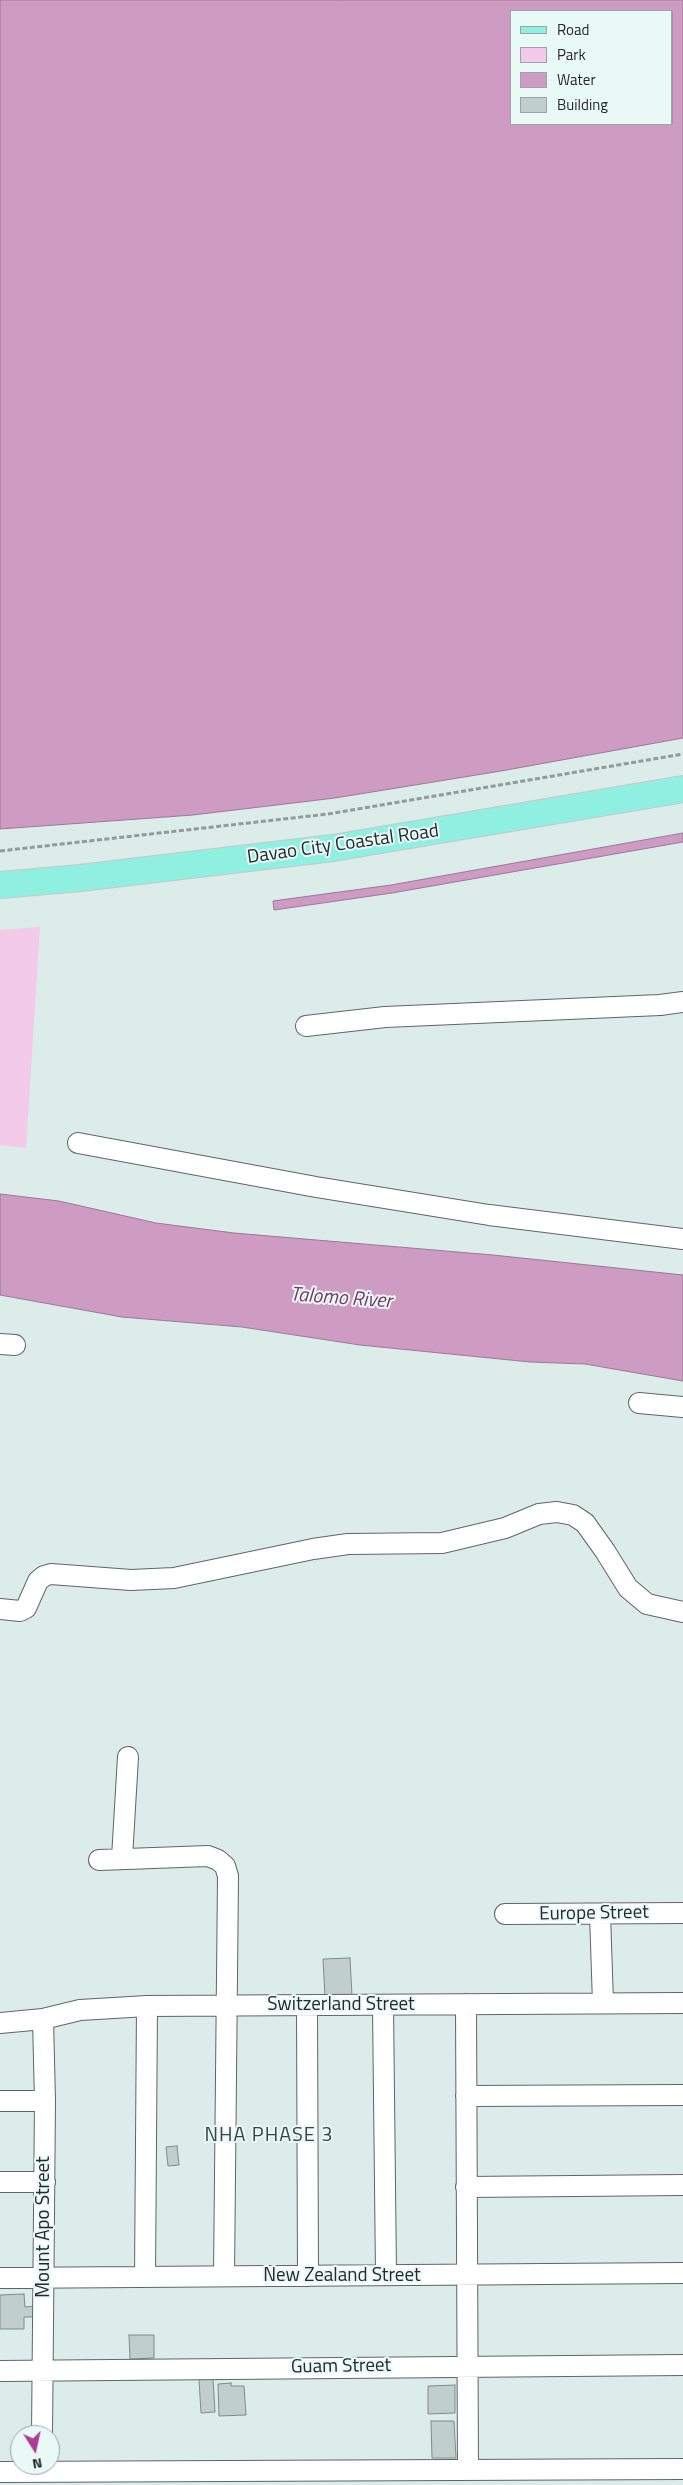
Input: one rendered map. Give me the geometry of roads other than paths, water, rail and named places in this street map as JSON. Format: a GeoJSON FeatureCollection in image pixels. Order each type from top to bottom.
{"type":"FeatureCollection","features":[{"type":"Feature","properties":{"kind":"main road","name":"Davao City Coastal Road"},"geometry":{"type":"LineString","coordinates":[[0,885],[80,878],[333,848],[683,789]]}},
{"type":"Feature","properties":{"kind":"street"},"geometry":{"type":"LineString","coordinates":[[306,1026],[385,1017],[683,1002]]}},
{"type":"Feature","properties":{"kind":"street"},"geometry":{"type":"LineString","coordinates":[[78,1143],[316,1188],[490,1215],[683,1239]]}},
{"type":"Feature","properties":{"kind":"street"},"geometry":{"type":"LineString","coordinates":[[639,1403],[683,1407]]}},
{"type":"Feature","properties":{"kind":"street"},"geometry":{"type":"LineString","coordinates":[[0,1609],[20,1611],[26,1608],[38,1581],[44,1576],[51,1574],[131,1580],[174,1578],[348,1544],[442,1543],[505,1528],[539,1514],[557,1512],[573,1515],[585,1523],[628,1588],[646,1604],[683,1612]]}},
{"type":"Feature","properties":{"kind":"street"},"geometry":{"type":"LineString","coordinates":[[122,1858],[128,1757]]}},
{"type":"Feature","properties":{"kind":"street"},"geometry":{"type":"LineString","coordinates":[[99,1860],[196,1855],[218,1860],[225,1866],[228,1876],[224,2276]]}},
{"type":"Feature","properties":{"kind":"street","name":"Europe Street"},"geometry":{"type":"LineString","coordinates":[[505,1914],[683,1913]]}},
{"type":"Feature","properties":{"kind":"street"},"geometry":{"type":"LineString","coordinates":[[600,1914],[602,2003]]}},
{"type":"Feature","properties":{"kind":"street","name":"Switzerland Street"},"geometry":{"type":"LineString","coordinates":[[0,2023],[43,2019],[80,2010],[147,2006],[683,2003]]}},
{"type":"Feature","properties":{"kind":"street"},"geometry":{"type":"LineString","coordinates":[[466,2004],[468,2470]]}},
{"type":"Feature","properties":{"kind":"street"},"geometry":{"type":"LineString","coordinates":[[307,2005],[308,2276]]}},
{"type":"Feature","properties":{"kind":"street"},"geometry":{"type":"LineString","coordinates":[[384,2005],[386,2275]]}},
{"type":"Feature","properties":{"kind":"street"},"geometry":{"type":"LineString","coordinates":[[145,2277],[147,2006]]}},
{"type":"Feature","properties":{"kind":"street","name":"Mount Apo Street"},"geometry":{"type":"LineString","coordinates":[[42,2425],[45,2182],[43,2019]]}},
{"type":"Feature","properties":{"kind":"street"},"geometry":{"type":"LineString","coordinates":[[466,2096],[683,2095]]}},
{"type":"Feature","properties":{"kind":"street"},"geometry":{"type":"LineString","coordinates":[[0,2101],[45,2101]]}},
{"type":"Feature","properties":{"kind":"street"},"geometry":{"type":"LineString","coordinates":[[0,2182],[45,2182]]}},
{"type":"Feature","properties":{"kind":"street"},"geometry":{"type":"LineString","coordinates":[[466,2187],[683,2186]]}},
{"type":"Feature","properties":{"kind":"street","name":"New Zealand Street"},"geometry":{"type":"LineString","coordinates":[[0,2278],[683,2273]]}},
{"type":"Feature","properties":{"kind":"street","name":"Guam Street"},"geometry":{"type":"LineString","coordinates":[[0,2371],[683,2364]]}},
{"type":"Feature","properties":{"kind":"street"},"geometry":{"type":"LineString","coordinates":[[60,2474],[683,2469]]}},
{"type":"Feature","properties":{"kind":"water"},"geometry":{"type":"Polygon","coordinates":[[[0,0],[683,0],[683,738],[501,771],[335,798],[193,815],[0,829],[0,0]]]}},
{"type":"Feature","properties":{"kind":"water"},"geometry":{"type":"Polygon","coordinates":[[[683,833],[683,842],[392,893],[274,910],[273,901],[391,885],[683,833]]]}},
{"type":"Feature","properties":{"kind":"water","name":"Talomo River"},"geometry":{"type":"Polygon","coordinates":[[[0,1194],[59,1201],[156,1223],[234,1233],[493,1255],[683,1275],[683,1381],[585,1364],[530,1362],[360,1345],[242,1327],[122,1317],[0,1295],[0,1194]]]}},
{"type":"Feature","properties":{"kind":"district","name":"NHA PHASE 3"},"geometry":{"type":"Point","coordinates":[269,2136]}}]}
